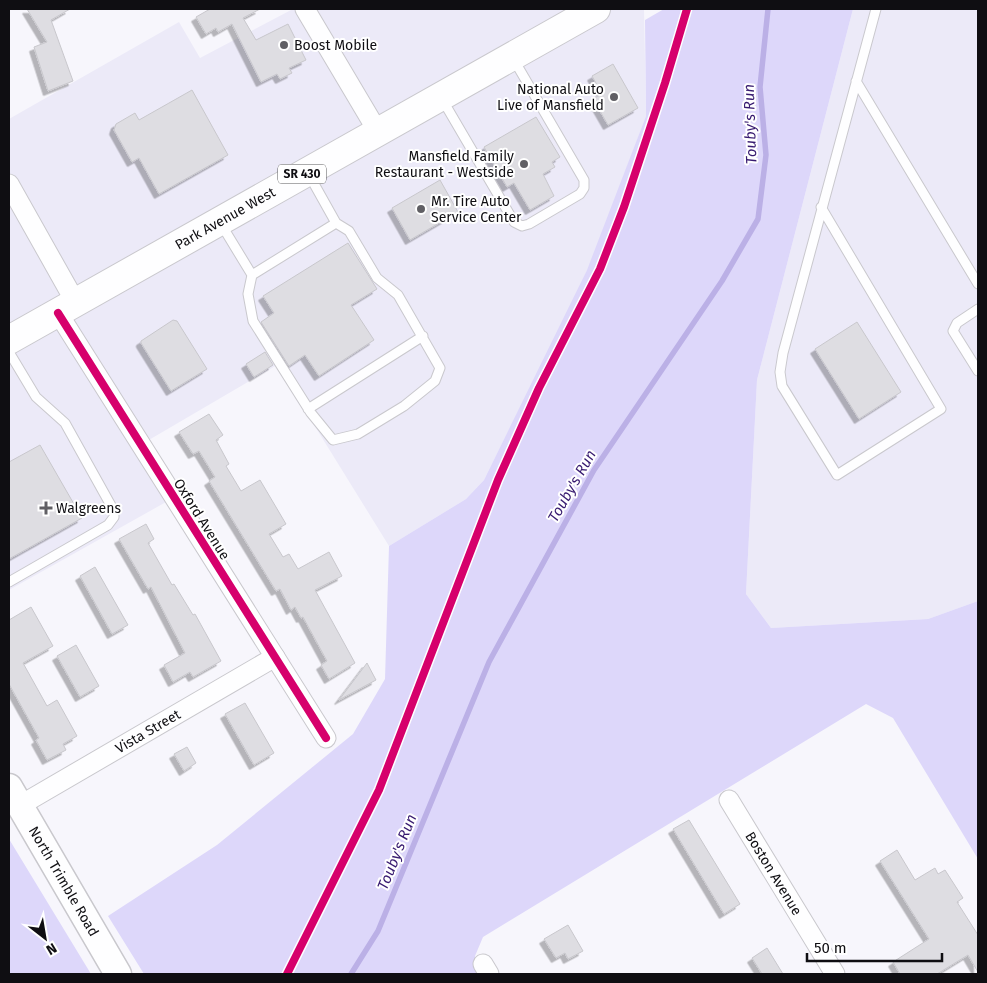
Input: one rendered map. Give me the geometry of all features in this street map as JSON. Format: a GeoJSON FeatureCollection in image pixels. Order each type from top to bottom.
{"type":"FeatureCollection","features":[{"type":"Feature","properties":{"kind":"main road","name":"Park Avenue West"},"geometry":{"type":"LineString","coordinates":[[9,340],[596,9]]}},
{"type":"Feature","properties":{"kind":"main road","name":"North Trimble Road"},"geometry":{"type":"LineString","coordinates":[[12,802],[118,974]]}},
{"type":"Feature","properties":{"kind":"street"},"geometry":{"type":"LineString","coordinates":[[306,9],[378,132]]}},
{"type":"Feature","properties":{"kind":"street","name":"Oxford Avenue"},"geometry":{"type":"LineString","coordinates":[[9,184],[67,308],[275,657],[326,738]]}},
{"type":"Feature","properties":{"kind":"street","name":"Vista Street"},"geometry":{"type":"LineString","coordinates":[[12,802],[275,657]]}},
{"type":"Feature","properties":{"kind":"street","name":"Boston Avenue"},"geometry":{"type":"LineString","coordinates":[[729,800],[835,974]]}},
{"type":"Feature","properties":{"kind":"lane"},"geometry":{"type":"LineString","coordinates":[[821,207],[941,409],[837,475],[782,386],[780,372],[821,207],[876,9]]}},
{"type":"Feature","properties":{"kind":"lane"},"geometry":{"type":"LineString","coordinates":[[441,97],[514,222],[522,226],[529,224],[580,194],[584,188],[584,180],[512,56]]}},
{"type":"Feature","properties":{"kind":"lane"},"geometry":{"type":"LineString","coordinates":[[856,81],[978,284]]}},
{"type":"Feature","properties":{"kind":"lane"},"geometry":{"type":"LineString","coordinates":[[220,221],[252,275],[248,294],[253,321],[308,409],[333,440],[358,434],[404,406],[436,380],[440,368],[398,295],[377,278],[349,231],[336,223],[307,171]]}},
{"type":"Feature","properties":{"kind":"lane"},"geometry":{"type":"LineString","coordinates":[[252,275],[336,223]]}},
{"type":"Feature","properties":{"kind":"lane"},"geometry":{"type":"LineString","coordinates":[[978,309],[957,323],[953,331],[978,371]]}},
{"type":"Feature","properties":{"kind":"lane"},"geometry":{"type":"LineString","coordinates":[[308,409],[423,336]]}},
{"type":"Feature","properties":{"kind":"lane"},"geometry":{"type":"LineString","coordinates":[[9,352],[36,397],[65,422],[114,511],[114,517],[108,525],[9,582]]}},
{"type":"Feature","properties":{"kind":"shaded area"},"geometry":{"type":"Polygon","coordinates":[[[293,9],[644,9],[646,116],[594,255],[566,316],[484,480],[466,499],[389,546],[277,365],[142,444],[175,497],[9,590],[9,119],[179,22],[200,58],[293,9]]]}},
{"type":"Feature","properties":{"kind":"shaded area"},"geometry":{"type":"Polygon","coordinates":[[[664,9],[853,9],[757,380],[746,594],[771,628],[928,619],[978,601],[978,859],[893,718],[866,704],[483,937],[475,956],[477,974],[144,974],[108,916],[217,845],[353,734],[385,679],[389,546],[466,499],[484,480],[587,270],[646,116],[645,20],[664,9]]]}},
{"type":"Feature","properties":{"kind":"shaded area"},"geometry":{"type":"Polygon","coordinates":[[[853,9],[978,9],[978,601],[928,619],[771,628],[746,594],[757,380],[853,9]]]}},
{"type":"Feature","properties":{"kind":"shaded area"},"geometry":{"type":"Polygon","coordinates":[[[9,839],[91,974],[9,974],[9,839]]]}},
{"type":"Feature","properties":{"kind":"building"},"geometry":{"type":"Polygon","coordinates":[[[27,9],[70,9],[51,20],[73,81],[48,91],[34,47],[47,42],[27,9]]]}},
{"type":"Feature","properties":{"kind":"building"},"geometry":{"type":"Polygon","coordinates":[[[210,9],[260,9],[243,18],[256,40],[288,24],[306,60],[289,68],[292,73],[280,79],[277,74],[261,82],[232,24],[218,32],[216,28],[206,34],[196,17],[210,9]]]}},
{"type":"Feature","properties":{"kind":"building","name":"National Auto Live of Mansfield"},"geometry":{"type":"Polygon","coordinates":[[[613,64],[638,108],[608,125],[593,99],[602,94],[592,76],[613,64]]]}},
{"type":"Feature","properties":{"kind":"building"},"geometry":{"type":"Polygon","coordinates":[[[192,90],[228,155],[159,194],[139,158],[132,162],[114,130],[116,124],[135,113],[139,120],[192,90]]]}},
{"type":"Feature","properties":{"kind":"building","name":"Mansfield Family Restaurant - Westside"},"geometry":{"type":"Polygon","coordinates":[[[536,117],[560,157],[552,162],[555,167],[543,174],[554,196],[530,210],[514,183],[507,187],[484,147],[536,117]]]}},
{"type":"Feature","properties":{"kind":"building"},"geometry":{"type":"Polygon","coordinates":[[[440,180],[458,212],[410,240],[392,208],[440,180]]]}},
{"type":"Feature","properties":{"kind":"building"},"geometry":{"type":"Polygon","coordinates":[[[348,243],[377,289],[351,305],[374,340],[319,376],[305,355],[289,366],[261,322],[274,313],[263,296],[348,243]]]}},
{"type":"Feature","properties":{"kind":"building"},"geometry":{"type":"Polygon","coordinates":[[[173,320],[177,321],[207,369],[171,391],[141,341],[173,320]]]}},
{"type":"Feature","properties":{"kind":"building"},"geometry":{"type":"Polygon","coordinates":[[[857,322],[901,392],[859,419],[815,349],[857,322]]]}},
{"type":"Feature","properties":{"kind":"building"},"geometry":{"type":"Polygon","coordinates":[[[265,352],[273,365],[254,377],[246,364],[265,352]]]}},
{"type":"Feature","properties":{"kind":"building"},"geometry":{"type":"Polygon","coordinates":[[[209,414],[223,435],[216,440],[229,464],[226,466],[241,491],[260,480],[286,524],[269,534],[283,557],[289,554],[298,569],[329,552],[342,576],[315,590],[355,663],[329,679],[321,665],[327,661],[303,617],[301,618],[295,607],[291,610],[280,589],[276,591],[209,481],[215,477],[199,451],[193,454],[179,432],[209,414]]]}},
{"type":"Feature","properties":{"kind":"building","name":"Walgreens"},"geometry":{"type":"Polygon","coordinates":[[[40,445],[82,518],[9,559],[9,462],[40,445]]]}},
{"type":"Feature","properties":{"kind":"building"},"geometry":{"type":"Polygon","coordinates":[[[146,524],[154,539],[148,543],[172,585],[174,584],[193,615],[195,614],[221,661],[193,677],[190,672],[173,682],[164,665],[185,653],[151,587],[148,589],[119,539],[146,524]]]}},
{"type":"Feature","properties":{"kind":"building"},"geometry":{"type":"Polygon","coordinates":[[[95,567],[128,625],[112,634],[80,576],[95,567]]]}},
{"type":"Feature","properties":{"kind":"building"},"geometry":{"type":"Polygon","coordinates":[[[31,607],[53,646],[23,663],[47,706],[57,700],[77,736],[63,744],[66,750],[47,760],[36,740],[39,738],[9,684],[9,620],[31,607]]]}},
{"type":"Feature","properties":{"kind":"building"},"geometry":{"type":"Polygon","coordinates":[[[76,645],[99,686],[80,697],[57,656],[76,645]]]}},
{"type":"Feature","properties":{"kind":"building"},"geometry":{"type":"Polygon","coordinates":[[[367,663],[376,680],[339,700],[367,663]]]}},
{"type":"Feature","properties":{"kind":"building"},"geometry":{"type":"Polygon","coordinates":[[[245,703],[274,753],[254,765],[225,714],[245,703]]]}},
{"type":"Feature","properties":{"kind":"building"},"geometry":{"type":"Polygon","coordinates":[[[187,747],[196,763],[184,771],[174,754],[187,747]]]}},
{"type":"Feature","properties":{"kind":"building"},"geometry":{"type":"Polygon","coordinates":[[[689,820],[740,904],[724,914],[673,829],[689,820]]]}},
{"type":"Feature","properties":{"kind":"building"},"geometry":{"type":"Polygon","coordinates":[[[897,850],[915,880],[935,868],[938,874],[945,870],[963,898],[957,902],[978,935],[978,972],[968,955],[937,974],[900,974],[893,962],[929,939],[880,861],[897,850]]]}},
{"type":"Feature","properties":{"kind":"building"},"geometry":{"type":"Polygon","coordinates":[[[568,925],[583,951],[568,959],[565,953],[556,958],[544,939],[568,925]]]}},
{"type":"Feature","properties":{"kind":"building"},"geometry":{"type":"Polygon","coordinates":[[[767,948],[783,974],[762,974],[752,958],[767,948]]]}},
{"type":"Feature","properties":{"kind":"waterway","name":"Touby's Run"},"geometry":{"type":"LineString","coordinates":[[351,974],[378,931],[489,662],[594,470],[722,281],[758,219],[766,155],[760,87],[768,9]]}},
{"type":"Feature","properties":{"kind":"cycle path"},"geometry":{"type":"LineString","coordinates":[[287,974],[379,790],[498,480],[539,388],[600,269],[624,207],[687,9]]}},
{"type":"Feature","properties":{"kind":"cycle path"},"geometry":{"type":"LineString","coordinates":[[58,313],[326,738]]}},
{"type":"Feature","properties":{"kind":"place","name":"Boost Mobile"},"geometry":{"type":"Point","coordinates":[284,45]}},
{"type":"Feature","properties":{"kind":"place","name":"National Auto Live of Mansfield"},"geometry":{"type":"Point","coordinates":[614,97]}},
{"type":"Feature","properties":{"kind":"place","name":"Mansfield Family Restaurant - Westside"},"geometry":{"type":"Point","coordinates":[524,164]}},
{"type":"Feature","properties":{"kind":"place","name":"Mr. Tire Auto Service Center"},"geometry":{"type":"Point","coordinates":[421,209]}},
{"type":"Feature","properties":{"kind":"place","name":"Walgreens"},"geometry":{"type":"Point","coordinates":[46,508]}}]}
